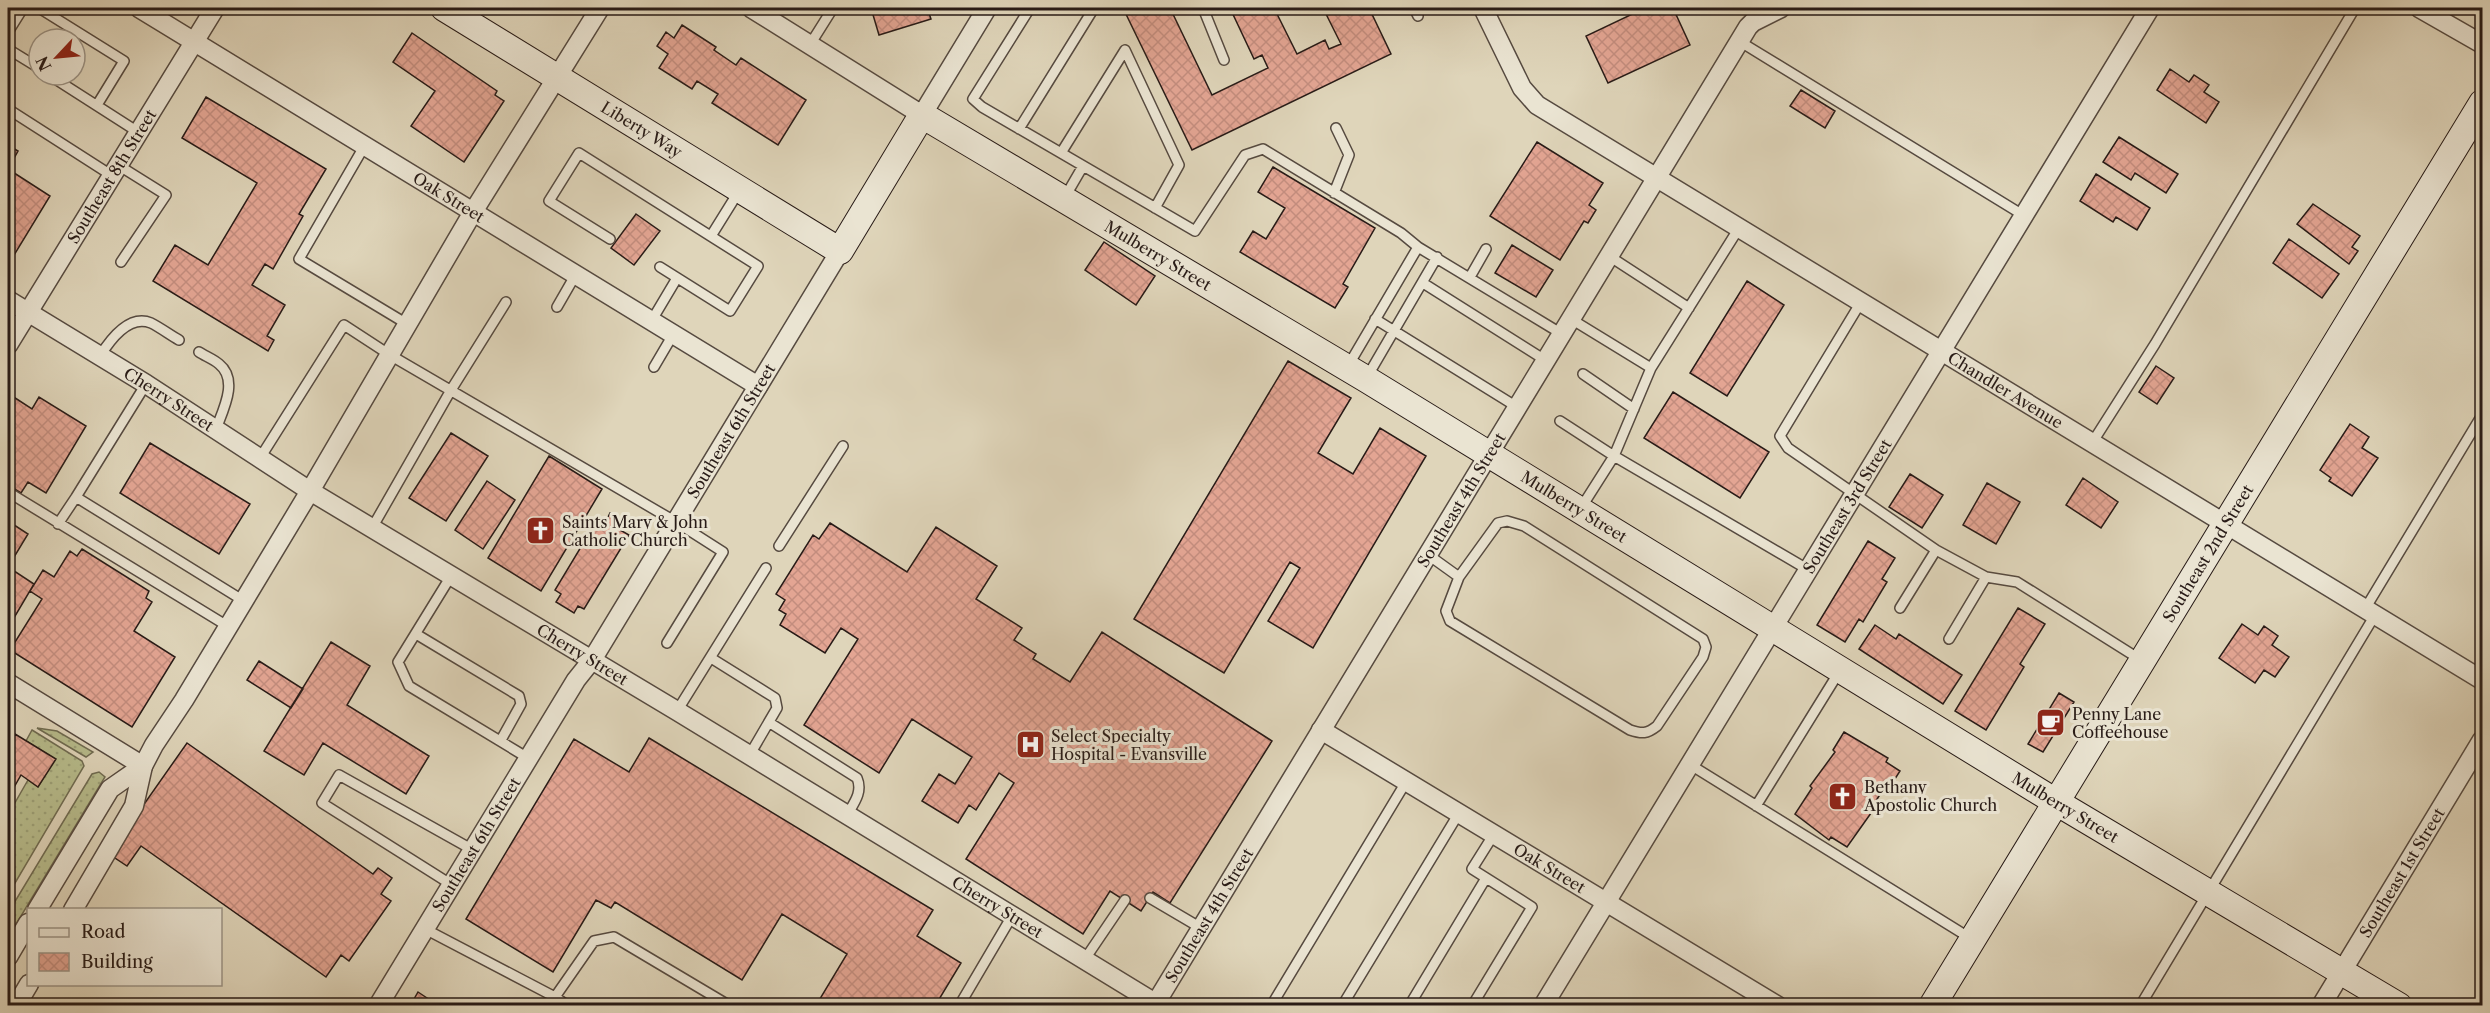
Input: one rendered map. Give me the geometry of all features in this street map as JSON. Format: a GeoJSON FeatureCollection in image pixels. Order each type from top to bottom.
{"type":"FeatureCollection","features":[{"type":"Feature","properties":{"kind":"street","name":"Southeast 8th Street"},"geometry":{"type":"LineString","coordinates":[[8,345],[214,8]]}},
{"type":"Feature","properties":{"kind":"street","name":"Liberty Way"},"geometry":{"type":"LineString","coordinates":[[444,8],[840,251]]}},
{"type":"Feature","properties":{"kind":"street"},"geometry":{"type":"LineString","coordinates":[[74,908],[134,806],[143,766],[229,627],[473,212],[600,8]]}},
{"type":"Feature","properties":{"kind":"street","name":"Mulberry Street"},"geometry":{"type":"LineString","coordinates":[[751,8],[922,115],[1489,453],[2056,802],[2399,1005]]}},
{"type":"Feature","properties":{"kind":"street","name":"Southeast 6th Street"},"geometry":{"type":"LineString","coordinates":[[378,1005],[576,680],[592,660],[987,8]]}},
{"type":"Feature","properties":{"kind":"street","name":"Chandler Avenue"},"geometry":{"type":"LineString","coordinates":[[1484,8],[1529,99],[2482,680]]}},
{"type":"Feature","properties":{"kind":"street","name":"Southeast 4th Street"},"geometry":{"type":"LineString","coordinates":[[1156,1005],[1739,41],[1753,22],[1781,8]]}},
{"type":"Feature","properties":{"kind":"street","name":"Southeast 3rd Street"},"geometry":{"type":"LineString","coordinates":[[1543,1005],[2150,8]]}},
{"type":"Feature","properties":{"kind":"street"},"geometry":{"type":"LineString","coordinates":[[2419,8],[2482,44]]}},
{"type":"Feature","properties":{"kind":"street","name":"Oak Street"},"geometry":{"type":"LineString","coordinates":[[148,10],[758,386]]}},
{"type":"Feature","properties":{"kind":"street","name":"Southeast 2nd Street"},"geometry":{"type":"LineString","coordinates":[[1932,1005],[2482,103]]}},
{"type":"Feature","properties":{"kind":"street","name":"Cherry Street"},"geometry":{"type":"LineString","coordinates":[[8,300],[147,384],[310,491],[677,711],[1085,959],[1156,1005]]}},
{"type":"Feature","properties":{"kind":"street"},"geometry":{"type":"LineString","coordinates":[[8,683],[143,766]]}},
{"type":"Feature","properties":{"kind":"street","name":"Oak Street"},"geometry":{"type":"LineString","coordinates":[[1321,730],[1778,1005]]}},
{"type":"Feature","properties":{"kind":"street","name":"Southeast 1st Street"},"geometry":{"type":"LineString","coordinates":[[2321,1005],[2482,740]]}},
{"type":"Feature","properties":{"kind":"street"},"geometry":{"type":"LineString","coordinates":[[38,908],[110,789],[143,766]]}},
{"type":"Feature","properties":{"kind":"street"},"geometry":{"type":"LineString","coordinates":[[8,957],[27,925]]}},
{"type":"Feature","properties":{"kind":"street"},"geometry":{"type":"LineString","coordinates":[[16,1005],[28,986]]}},
{"type":"Feature","properties":{"kind":"lane"},"geometry":{"type":"LineString","coordinates":[[8,32],[23,8]]}},
{"type":"Feature","properties":{"kind":"lane"},"geometry":{"type":"LineString","coordinates":[[39,8],[124,61],[97,105]]}},
{"type":"Feature","properties":{"kind":"lane"},"geometry":{"type":"LineString","coordinates":[[811,44],[833,8]]}},
{"type":"Feature","properties":{"kind":"lane"},"geometry":{"type":"LineString","coordinates":[[1030,8],[973,99],[982,107],[1060,153],[1195,231],[1245,155],[1263,149],[1401,233],[1418,247],[1470,277],[1651,368]]}},
{"type":"Feature","properties":{"kind":"lane"},"geometry":{"type":"LineString","coordinates":[[1019,129],[1094,8]]}},
{"type":"Feature","properties":{"kind":"lane"},"geometry":{"type":"LineString","coordinates":[[1203,8],[1224,60]]}},
{"type":"Feature","properties":{"kind":"lane"},"geometry":{"type":"LineString","coordinates":[[2092,443],[2155,344],[2355,8]]}},
{"type":"Feature","properties":{"kind":"lane"},"geometry":{"type":"LineString","coordinates":[[1739,41],[2023,215]]}},
{"type":"Feature","properties":{"kind":"lane"},"geometry":{"type":"LineString","coordinates":[[8,49],[27,61]]}},
{"type":"Feature","properties":{"kind":"lane"},"geometry":{"type":"LineString","coordinates":[[1060,153],[1125,50],[1179,165],[1155,208]]}},
{"type":"Feature","properties":{"kind":"lane"},"geometry":{"type":"LineString","coordinates":[[68,87],[138,132]]}},
{"type":"Feature","properties":{"kind":"lane"},"geometry":{"type":"LineString","coordinates":[[8,110],[115,170],[166,195],[121,262]]}},
{"type":"Feature","properties":{"kind":"lane"},"geometry":{"type":"LineString","coordinates":[[1334,193],[1349,155],[1336,128]]}},
{"type":"Feature","properties":{"kind":"lane"},"geometry":{"type":"LineString","coordinates":[[364,145],[299,259],[407,324]]}},
{"type":"Feature","properties":{"kind":"lane"},"geometry":{"type":"LineString","coordinates":[[610,239],[549,201],[579,153],[758,266],[730,311],[660,267]]}},
{"type":"Feature","properties":{"kind":"lane"},"geometry":{"type":"LineString","coordinates":[[1064,199],[1083,166]]}},
{"type":"Feature","properties":{"kind":"lane"},"geometry":{"type":"LineString","coordinates":[[711,236],[740,189]]}},
{"type":"Feature","properties":{"kind":"lane"},"geometry":{"type":"LineString","coordinates":[[1580,509],[1614,456],[1651,368],[1739,228]]}},
{"type":"Feature","properties":{"kind":"lane"},"geometry":{"type":"LineString","coordinates":[[1357,374],[1375,319],[1418,247]]}},
{"type":"Feature","properties":{"kind":"lane"},"geometry":{"type":"LineString","coordinates":[[1470,277],[1486,249]]}},
{"type":"Feature","properties":{"kind":"lane"},"geometry":{"type":"LineString","coordinates":[[1609,256],[1689,308]]}},
{"type":"Feature","properties":{"kind":"lane"},"geometry":{"type":"LineString","coordinates":[[1357,374],[1394,330],[1437,257]]}},
{"type":"Feature","properties":{"kind":"lane"},"geometry":{"type":"LineString","coordinates":[[557,307],[576,274]]}},
{"type":"Feature","properties":{"kind":"lane"},"geometry":{"type":"LineString","coordinates":[[652,320],[677,278]]}},
{"type":"Feature","properties":{"kind":"lane"},"geometry":{"type":"LineString","coordinates":[[1423,283],[1545,360]]}},
{"type":"Feature","properties":{"kind":"lane"},"geometry":{"type":"LineString","coordinates":[[372,528],[451,390],[506,302]]}},
{"type":"Feature","properties":{"kind":"lane"},"geometry":{"type":"LineString","coordinates":[[1861,303],[1780,436],[1788,448],[1936,550],[1986,577],[2017,582],[2143,661]]}},
{"type":"Feature","properties":{"kind":"lane"},"geometry":{"type":"LineString","coordinates":[[1375,319],[1517,407]]}},
{"type":"Feature","properties":{"kind":"lane"},"geometry":{"type":"LineString","coordinates":[[100,356],[112,337],[131,324],[148,322],[179,340]]}},
{"type":"Feature","properties":{"kind":"lane"},"geometry":{"type":"LineString","coordinates":[[260,459],[344,325],[390,355],[676,522],[723,552],[667,643]]}},
{"type":"Feature","properties":{"kind":"lane"},"geometry":{"type":"LineString","coordinates":[[654,367],[674,333]]}},
{"type":"Feature","properties":{"kind":"lane"},"geometry":{"type":"LineString","coordinates":[[199,352],[220,365],[229,377],[227,401],[216,429]]}},
{"type":"Feature","properties":{"kind":"lane"},"geometry":{"type":"LineString","coordinates":[[1583,374],[1634,409]]}},
{"type":"Feature","properties":{"kind":"lane"},"geometry":{"type":"LineString","coordinates":[[58,524],[147,384]]}},
{"type":"Feature","properties":{"kind":"lane"},"geometry":{"type":"LineString","coordinates":[[2140,1005],[2208,892],[2482,415]]}},
{"type":"Feature","properties":{"kind":"lane"},"geometry":{"type":"LineString","coordinates":[[1560,421],[1614,456],[1807,569]]}},
{"type":"Feature","properties":{"kind":"lane"},"geometry":{"type":"LineString","coordinates":[[779,546],[843,446]]}},
{"type":"Feature","properties":{"kind":"lane"},"geometry":{"type":"LineString","coordinates":[[8,492],[229,627]]}},
{"type":"Feature","properties":{"kind":"lane"},"geometry":{"type":"LineString","coordinates":[[76,497],[244,601]]}},
{"type":"Feature","properties":{"kind":"lane"},"geometry":{"type":"LineString","coordinates":[[1507,521],[1524,526],[1703,639],[1706,647],[1703,657],[1657,726],[1650,732],[1640,734],[1450,621],[1446,611],[1459,577],[1490,531],[1498,523],[1507,521]]}},
{"type":"Feature","properties":{"kind":"lane"},"geometry":{"type":"LineString","coordinates":[[1900,608],[1936,550]]}},
{"type":"Feature","properties":{"kind":"lane"},"geometry":{"type":"LineString","coordinates":[[1427,554],[1459,577]]}},
{"type":"Feature","properties":{"kind":"lane"},"geometry":{"type":"LineString","coordinates":[[677,711],[766,568]]}},
{"type":"Feature","properties":{"kind":"lane"},"geometry":{"type":"LineString","coordinates":[[451,576],[398,662],[409,686],[528,758]]}},
{"type":"Feature","properties":{"kind":"lane"},"geometry":{"type":"LineString","coordinates":[[1949,639],[1986,577]]}},
{"type":"Feature","properties":{"kind":"lane"},"geometry":{"type":"LineString","coordinates":[[416,634],[519,696],[521,704],[501,740]]}},
{"type":"Feature","properties":{"kind":"lane"},"geometry":{"type":"LineString","coordinates":[[711,658],[775,698],[777,708],[749,756]]}},
{"type":"Feature","properties":{"kind":"lane"},"geometry":{"type":"LineString","coordinates":[[1756,806],[1841,670]]}},
{"type":"Feature","properties":{"kind":"lane"},"geometry":{"type":"LineString","coordinates":[[770,723],[857,778],[860,785],[858,796],[848,815]]}},
{"type":"Feature","properties":{"kind":"lane"},"geometry":{"type":"LineString","coordinates":[[1689,764],[1972,940]]}},
{"type":"Feature","properties":{"kind":"lane"},"geometry":{"type":"LineString","coordinates":[[452,885],[322,803],[339,775],[472,850]]}},
{"type":"Feature","properties":{"kind":"lane"},"geometry":{"type":"LineString","coordinates":[[1271,1005],[1406,782]]}},
{"type":"Feature","properties":{"kind":"lane"},"geometry":{"type":"LineString","coordinates":[[1342,1005],[1458,813]]}},
{"type":"Feature","properties":{"kind":"lane"},"geometry":{"type":"LineString","coordinates":[[1472,1005],[1532,907],[1472,869],[1494,834]]}},
{"type":"Feature","properties":{"kind":"lane"},"geometry":{"type":"LineString","coordinates":[[1409,1005],[1486,878]]}},
{"type":"Feature","properties":{"kind":"lane"},"geometry":{"type":"LineString","coordinates":[[1150,898],[1201,928]]}},
{"type":"Feature","properties":{"kind":"lane"},"geometry":{"type":"LineString","coordinates":[[1085,959],[1125,900]]}},
{"type":"Feature","properties":{"kind":"lane"},"geometry":{"type":"LineString","coordinates":[[959,1005],[1012,916]]}},
{"type":"Feature","properties":{"kind":"lane"},"geometry":{"type":"LineString","coordinates":[[425,929],[568,1005]]}},
{"type":"Feature","properties":{"kind":"lane"},"geometry":{"type":"LineString","coordinates":[[555,997],[594,941],[614,937],[730,1005]]}},
{"type":"Feature","properties":{"kind":"green space"},"geometry":{"type":"Polygon","coordinates":[[[37,728],[57,731],[93,752],[86,757],[37,728]]]}},
{"type":"Feature","properties":{"kind":"green space"},"geometry":{"type":"Polygon","coordinates":[[[32,730],[82,761],[84,766],[8,895],[8,815],[28,780],[38,787],[55,759],[26,741],[32,730]]]}},
{"type":"Feature","properties":{"kind":"green space"},"geometry":{"type":"Polygon","coordinates":[[[99,772],[105,777],[15,926],[8,922],[8,913],[92,774],[99,772]]]}},
{"type":"Feature","properties":{"kind":"building"},"geometry":{"type":"Polygon","coordinates":[[[871,8],[927,8],[931,19],[879,35],[871,8]]]}},
{"type":"Feature","properties":{"kind":"building"},"geometry":{"type":"Polygon","coordinates":[[[1123,8],[1170,8],[1212,95],[1268,68],[1262,55],[1254,59],[1230,8],[1274,8],[1297,54],[1325,40],[1329,49],[1341,44],[1323,8],[1369,8],[1391,54],[1192,150],[1123,8]]]}},
{"type":"Feature","properties":{"kind":"building"},"geometry":{"type":"Polygon","coordinates":[[[1645,8],[1673,8],[1690,45],[1608,83],[1586,36],[1645,8]]]}},
{"type":"Feature","properties":{"kind":"building"},"geometry":{"type":"Polygon","coordinates":[[[682,25],[716,47],[714,50],[736,65],[741,58],[806,100],[778,145],[712,103],[718,94],[697,81],[692,89],[659,68],[668,54],[657,46],[666,32],[674,38],[682,25]]]}},
{"type":"Feature","properties":{"kind":"building"},"geometry":{"type":"Polygon","coordinates":[[[412,33],[497,91],[495,95],[504,101],[464,162],[411,126],[435,91],[393,62],[412,33]]]}},
{"type":"Feature","properties":{"kind":"building"},"geometry":{"type":"Polygon","coordinates":[[[2170,69],[2189,82],[2194,75],[2209,85],[2204,92],[2219,102],[2206,123],[2157,90],[2170,69]]]}},
{"type":"Feature","properties":{"kind":"building"},"geometry":{"type":"Polygon","coordinates":[[[1801,90],[1835,111],[1825,128],[1790,106],[1801,90]]]}},
{"type":"Feature","properties":{"kind":"building"},"geometry":{"type":"Polygon","coordinates":[[[206,97],[326,169],[299,214],[303,216],[273,269],[265,264],[252,285],[285,305],[267,336],[274,340],[268,351],[153,281],[175,245],[208,265],[257,183],[182,138],[206,97]]]}},
{"type":"Feature","properties":{"kind":"building"},"geometry":{"type":"Polygon","coordinates":[[[2119,137],[2178,174],[2166,193],[2135,173],[2131,180],[2103,162],[2119,137]]]}},
{"type":"Feature","properties":{"kind":"building"},"geometry":{"type":"Polygon","coordinates":[[[1537,142],[1603,183],[1589,205],[1596,210],[1588,223],[1584,221],[1560,260],[1490,216],[1537,142]]]}},
{"type":"Feature","properties":{"kind":"building"},"geometry":{"type":"Polygon","coordinates":[[[8,145],[18,151],[8,169],[8,145]]]}},
{"type":"Feature","properties":{"kind":"building"},"geometry":{"type":"Polygon","coordinates":[[[1273,167],[1375,228],[1343,284],[1348,287],[1335,308],[1240,252],[1253,231],[1266,239],[1285,208],[1258,192],[1273,167]]]}},
{"type":"Feature","properties":{"kind":"building"},"geometry":{"type":"Polygon","coordinates":[[[8,169],[50,196],[8,265],[8,169]]]}},
{"type":"Feature","properties":{"kind":"building"},"geometry":{"type":"Polygon","coordinates":[[[2096,174],[2150,208],[2137,230],[2116,217],[2113,222],[2080,201],[2096,174]]]}},
{"type":"Feature","properties":{"kind":"building"},"geometry":{"type":"Polygon","coordinates":[[[2313,204],[2360,236],[2352,247],[2358,251],[2349,264],[2297,224],[2313,204]]]}},
{"type":"Feature","properties":{"kind":"building"},"geometry":{"type":"Polygon","coordinates":[[[636,214],[660,231],[634,265],[611,248],[636,214]]]}},
{"type":"Feature","properties":{"kind":"building"},"geometry":{"type":"Polygon","coordinates":[[[2289,239],[2339,274],[2322,298],[2273,263],[2289,239]]]}},
{"type":"Feature","properties":{"kind":"building"},"geometry":{"type":"Polygon","coordinates":[[[1104,242],[1155,276],[1136,305],[1085,270],[1104,242]]]}},
{"type":"Feature","properties":{"kind":"building"},"geometry":{"type":"Polygon","coordinates":[[[1512,245],[1553,270],[1536,297],[1495,273],[1512,245]]]}},
{"type":"Feature","properties":{"kind":"building"},"geometry":{"type":"Polygon","coordinates":[[[1747,281],[1784,305],[1727,396],[1690,373],[1747,281]]]}},
{"type":"Feature","properties":{"kind":"building"},"geometry":{"type":"Polygon","coordinates":[[[1288,361],[1351,398],[1318,453],[1353,474],[1380,428],[1426,456],[1313,648],[1268,621],[1300,568],[1290,562],[1224,673],[1134,619],[1288,361]]]}},
{"type":"Feature","properties":{"kind":"building"},"geometry":{"type":"Polygon","coordinates":[[[2156,366],[2174,378],[2157,404],[2139,392],[2156,366]]]}},
{"type":"Feature","properties":{"kind":"building"},"geometry":{"type":"Polygon","coordinates":[[[1673,392],[1769,452],[1740,498],[1644,438],[1673,392]]]}},
{"type":"Feature","properties":{"kind":"building"},"geometry":{"type":"Polygon","coordinates":[[[9,394],[32,409],[39,397],[86,426],[46,493],[28,482],[21,493],[8,485],[9,394]]]}},
{"type":"Feature","properties":{"kind":"building"},"geometry":{"type":"Polygon","coordinates":[[[2350,424],[2369,437],[2362,448],[2378,458],[2352,496],[2329,481],[2331,478],[2320,470],[2350,424]]]}},
{"type":"Feature","properties":{"kind":"building"},"geometry":{"type":"Polygon","coordinates":[[[451,433],[488,456],[446,521],[409,498],[451,433]]]}},
{"type":"Feature","properties":{"kind":"building"},"geometry":{"type":"Polygon","coordinates":[[[150,443],[250,504],[219,554],[120,493],[150,443]]]}},
{"type":"Feature","properties":{"kind":"building","name":"Saints Mary & John Catholic Church"},"geometry":{"type":"Polygon","coordinates":[[[549,456],[602,489],[541,591],[488,558],[549,456]]]}},
{"type":"Feature","properties":{"kind":"building"},"geometry":{"type":"Polygon","coordinates":[[[1910,474],[1943,495],[1922,528],[1889,507],[1910,474]]]}},
{"type":"Feature","properties":{"kind":"building"},"geometry":{"type":"Polygon","coordinates":[[[2083,478],[2118,502],[2101,528],[2066,505],[2083,478]]]}},
{"type":"Feature","properties":{"kind":"building"},"geometry":{"type":"Polygon","coordinates":[[[487,481],[515,500],[483,549],[455,530],[487,481]]]}},
{"type":"Feature","properties":{"kind":"building"},"geometry":{"type":"Polygon","coordinates":[[[1987,483],[2020,502],[1996,544],[1963,525],[1987,483]]]}},
{"type":"Feature","properties":{"kind":"building"},"geometry":{"type":"Polygon","coordinates":[[[610,513],[625,522],[620,530],[629,535],[584,609],[578,606],[574,613],[556,602],[561,594],[555,590],[599,517],[606,521],[610,513]]]}},
{"type":"Feature","properties":{"kind":"building"},"geometry":{"type":"Polygon","coordinates":[[[8,521],[28,534],[8,567],[8,521]]]}},
{"type":"Feature","properties":{"kind":"building"},"geometry":{"type":"Polygon","coordinates":[[[830,523],[907,572],[936,527],[997,566],[976,599],[1022,628],[1014,640],[1036,654],[1033,659],[1070,682],[1102,632],[1272,741],[1170,903],[1153,892],[1141,911],[1110,891],[1083,934],[966,859],[1014,783],[999,773],[976,810],[969,805],[958,823],[922,801],[939,774],[955,784],[972,757],[912,719],[879,773],[804,725],[858,639],[841,628],[825,653],[780,625],[786,614],[779,610],[785,600],[776,594],[813,535],[819,539],[830,523]]]}},
{"type":"Feature","properties":{"kind":"building"},"geometry":{"type":"Polygon","coordinates":[[[1868,541],[1895,558],[1882,579],[1887,582],[1863,622],[1859,619],[1845,642],[1817,625],[1868,541]]]}},
{"type":"Feature","properties":{"kind":"building"},"geometry":{"type":"Polygon","coordinates":[[[82,549],[149,591],[146,598],[152,602],[134,631],[175,657],[132,727],[10,650],[42,599],[30,591],[43,570],[54,577],[70,551],[77,556],[82,549]]]}},
{"type":"Feature","properties":{"kind":"building"},"geometry":{"type":"Polygon","coordinates":[[[8,567],[34,584],[8,628],[8,567]]]}},
{"type":"Feature","properties":{"kind":"building"},"geometry":{"type":"Polygon","coordinates":[[[2018,608],[2045,624],[2020,664],[2024,667],[1986,730],[1955,711],[2018,608]]]}},
{"type":"Feature","properties":{"kind":"building"},"geometry":{"type":"Polygon","coordinates":[[[2242,624],[2258,635],[2264,626],[2278,636],[2272,645],[2289,657],[2275,677],[2264,670],[2255,683],[2219,658],[2242,624]]]}},
{"type":"Feature","properties":{"kind":"building"},"geometry":{"type":"Polygon","coordinates":[[[1875,625],[1896,639],[1899,634],[1962,675],[1943,704],[1859,649],[1875,625]]]}},
{"type":"Feature","properties":{"kind":"building"},"geometry":{"type":"Polygon","coordinates":[[[331,642],[370,666],[347,705],[429,756],[406,794],[323,743],[304,775],[264,751],[331,642]]]}},
{"type":"Feature","properties":{"kind":"building"},"geometry":{"type":"Polygon","coordinates":[[[259,661],[303,689],[291,708],[247,680],[259,661]]]}},
{"type":"Feature","properties":{"kind":"building","name":"Penny Lane Coffeehouse"},"geometry":{"type":"Polygon","coordinates":[[[2059,693],[2074,702],[2043,752],[2028,744],[2059,693]]]}},
{"type":"Feature","properties":{"kind":"building","name":"Bethany Apostolic Church"},"geometry":{"type":"Polygon","coordinates":[[[1844,732],[1888,758],[1886,762],[1900,771],[1893,782],[1889,780],[1874,804],[1876,806],[1847,847],[1831,837],[1829,840],[1795,814],[1812,788],[1810,786],[1835,752],[1833,750],[1844,732]]]}},
{"type":"Feature","properties":{"kind":"building"},"geometry":{"type":"Polygon","coordinates":[[[15,734],[56,759],[38,787],[21,775],[8,798],[8,747],[15,734]]]}},
{"type":"Feature","properties":{"kind":"building"},"geometry":{"type":"Polygon","coordinates":[[[649,738],[933,910],[917,936],[961,963],[935,1006],[823,1006],[818,1002],[847,954],[782,914],[742,980],[615,902],[611,908],[596,900],[553,972],[466,919],[574,739],[629,772],[649,738]]]}},
{"type":"Feature","properties":{"kind":"building"},"geometry":{"type":"Polygon","coordinates":[[[187,743],[373,874],[378,868],[392,878],[381,894],[391,901],[349,961],[341,955],[326,977],[141,846],[127,866],[109,854],[187,743]]]}},
{"type":"Feature","properties":{"kind":"building"},"geometry":{"type":"Polygon","coordinates":[[[418,992],[439,1006],[410,1006],[418,992]]]}},
{"type":"Feature","properties":{"kind":"place","name":"Saints Mary & John Catholic Church"},"geometry":{"type":"Point","coordinates":[541,531]}},
{"type":"Feature","properties":{"kind":"place","name":"Penny Lane Coffeehouse"},"geometry":{"type":"Point","coordinates":[2051,723]}},
{"type":"Feature","properties":{"kind":"place","name":"Select Specialty Hospital - Evansville"},"geometry":{"type":"Point","coordinates":[1030,745]}},
{"type":"Feature","properties":{"kind":"place","name":"Bethany Apostolic Church"},"geometry":{"type":"Point","coordinates":[1843,796]}}]}
